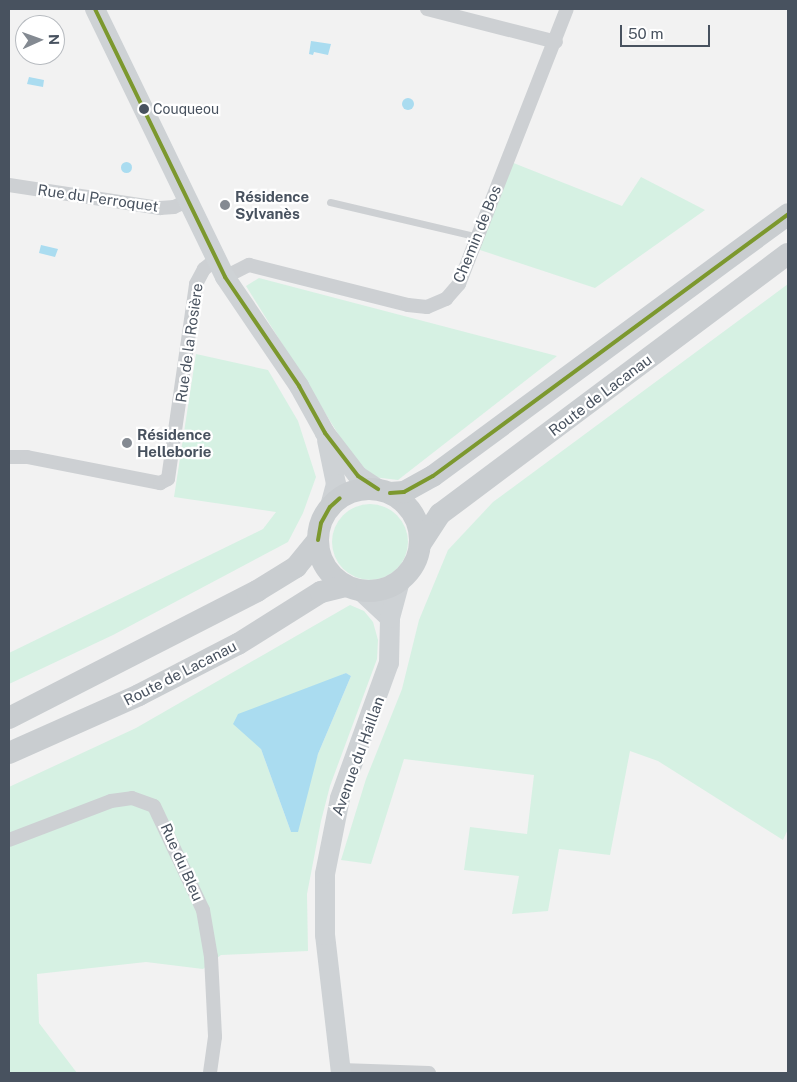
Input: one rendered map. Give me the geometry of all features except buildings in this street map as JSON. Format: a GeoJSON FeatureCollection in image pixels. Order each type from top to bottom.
{"type":"FeatureCollection","features":[{"type":"Feature","properties":{"kind":"main road"},"geometry":{"type":"LineString","coordinates":[[384,491],[413,514],[421,544],[418,558],[400,582],[376,592],[354,589],[325,567],[318,540],[321,523],[330,507],[352,492],[384,491],[404,492],[432,476],[788,214]]}},
{"type":"Feature","properties":{"kind":"main road","name":"Route de Lacanau"},"geometry":{"type":"LineString","coordinates":[[421,544],[440,514],[788,254]]}},
{"type":"Feature","properties":{"kind":"main road"},"geometry":{"type":"LineString","coordinates":[[9,718],[257,591],[296,567],[318,540]]}},
{"type":"Feature","properties":{"kind":"main road","name":"Route de Lacanau"},"geometry":{"type":"LineString","coordinates":[[9,753],[139,695],[238,644],[321,592],[354,589]]}},
{"type":"Feature","properties":{"kind":"street"},"geometry":{"type":"LineString","coordinates":[[95,9],[126,66],[220,269],[299,386],[325,433],[358,476],[384,491]]}},
{"type":"Feature","properties":{"kind":"street"},"geometry":{"type":"LineString","coordinates":[[427,9],[556,42]]}},
{"type":"Feature","properties":{"kind":"street","name":"Chemin de Bos"},"geometry":{"type":"LineString","coordinates":[[220,269],[257,266],[428,307],[446,299],[460,284],[556,42],[567,9]]}},
{"type":"Feature","properties":{"kind":"street","name":"Rue du Perroquet"},"geometry":{"type":"LineString","coordinates":[[9,186],[160,208],[174,207],[187,201]]}},
{"type":"Feature","properties":{"kind":"street","name":"Rue de la Rosière"},"geometry":{"type":"LineString","coordinates":[[9,457],[27,458],[160,484],[168,479],[196,284],[204,269],[220,269]]}},
{"type":"Feature","properties":{"kind":"street"},"geometry":{"type":"LineString","coordinates":[[325,433],[336,474],[330,507]]}},
{"type":"Feature","properties":{"kind":"street","name":"Avenue du Haillan"},"geometry":{"type":"LineString","coordinates":[[341,1071],[325,935],[325,874],[340,798],[389,663],[390,618],[400,582]]}},
{"type":"Feature","properties":{"kind":"street"},"geometry":{"type":"LineString","coordinates":[[354,589],[390,618]]}},
{"type":"Feature","properties":{"kind":"street","name":"Rue du Bleu"},"geometry":{"type":"LineString","coordinates":[[9,840],[112,801],[132,798],[154,806],[203,910],[211,957],[215,1037],[210,1073]]}},
{"type":"Feature","properties":{"kind":"street"},"geometry":{"type":"LineString","coordinates":[[341,1071],[402,1070],[429,1073]]}},
{"type":"Feature","properties":{"kind":"lane"},"geometry":{"type":"LineString","coordinates":[[330,202],[478,237]]}},
{"type":"Feature","properties":{"kind":"green space"},"geometry":{"type":"Polygon","coordinates":[[[511,162],[622,206],[641,177],[705,210],[595,288],[477,249],[511,162]]]}},
{"type":"Feature","properties":{"kind":"green space"},"geometry":{"type":"Polygon","coordinates":[[[259,278],[557,356],[398,480],[373,477],[350,453],[246,286],[259,278]]]}},
{"type":"Feature","properties":{"kind":"green space"},"geometry":{"type":"Polygon","coordinates":[[[788,284],[788,829],[783,840],[658,761],[630,751],[610,855],[559,849],[548,911],[512,914],[519,876],[464,870],[470,827],[527,834],[534,775],[404,759],[371,864],[341,860],[366,779],[402,689],[419,620],[448,550],[493,502],[788,284]]]}},
{"type":"Feature","properties":{"kind":"green space"},"geometry":{"type":"Polygon","coordinates":[[[196,354],[268,370],[298,421],[316,477],[303,513],[288,542],[113,635],[9,684],[9,653],[263,529],[276,512],[174,497],[196,354]]]}},
{"type":"Feature","properties":{"kind":"green space"},"geometry":{"type":"Polygon","coordinates":[[[370,504],[385,507],[397,515],[405,527],[408,542],[405,557],[397,569],[385,577],[370,580],[355,577],[343,569],[335,557],[332,542],[335,527],[343,515],[355,507],[370,504]]]}},
{"type":"Feature","properties":{"kind":"green space"},"geometry":{"type":"Polygon","coordinates":[[[350,605],[364,611],[373,622],[378,640],[377,659],[330,786],[321,821],[307,894],[308,951],[221,955],[203,969],[146,962],[37,974],[39,1023],[77,1073],[9,1073],[9,787],[136,728],[350,605]],[[346,673],[331,680],[261,749],[291,832],[318,754],[351,676],[346,673]]]}},
{"type":"Feature","properties":{"kind":"water"},"geometry":{"type":"Polygon","coordinates":[[[311,41],[331,44],[328,55],[314,52],[313,55],[309,54],[311,41]]]}},
{"type":"Feature","properties":{"kind":"water"},"geometry":{"type":"Polygon","coordinates":[[[29,77],[44,80],[43,87],[27,84],[29,77]]]}},
{"type":"Feature","properties":{"kind":"water"},"geometry":{"type":"Polygon","coordinates":[[[406,98],[410,98],[414,104],[410,110],[406,110],[402,106],[402,102],[406,98]]]}},
{"type":"Feature","properties":{"kind":"water"},"geometry":{"type":"Polygon","coordinates":[[[126,161],[132,167],[126,173],[120,167],[126,161]]]}},
{"type":"Feature","properties":{"kind":"water"},"geometry":{"type":"Polygon","coordinates":[[[41,245],[58,249],[55,257],[39,253],[41,245]]]}},
{"type":"Feature","properties":{"kind":"water"},"geometry":{"type":"Polygon","coordinates":[[[346,673],[351,676],[318,754],[298,832],[291,832],[261,749],[233,724],[238,714],[346,673]]]}},
{"type":"Feature","properties":{"kind":"transit line"},"geometry":{"type":"LineString","coordinates":[[95,9],[225,277],[299,386],[325,433],[358,476],[378,489]]}},
{"type":"Feature","properties":{"kind":"transit line"},"geometry":{"type":"LineString","coordinates":[[390,493],[404,492],[433,476],[788,214]]}},
{"type":"Feature","properties":{"kind":"transit line"},"geometry":{"type":"LineString","coordinates":[[318,540],[321,523],[330,507],[340,498]]}},
{"type":"Feature","properties":{"kind":"place","name":"Couqueou"},"geometry":{"type":"Point","coordinates":[144,109]}},
{"type":"Feature","properties":{"kind":"place","name":"Résidence Sylvanès"},"geometry":{"type":"Point","coordinates":[225,205]}},
{"type":"Feature","properties":{"kind":"place","name":"Résidence Helleborie"},"geometry":{"type":"Point","coordinates":[127,443]}}]}
